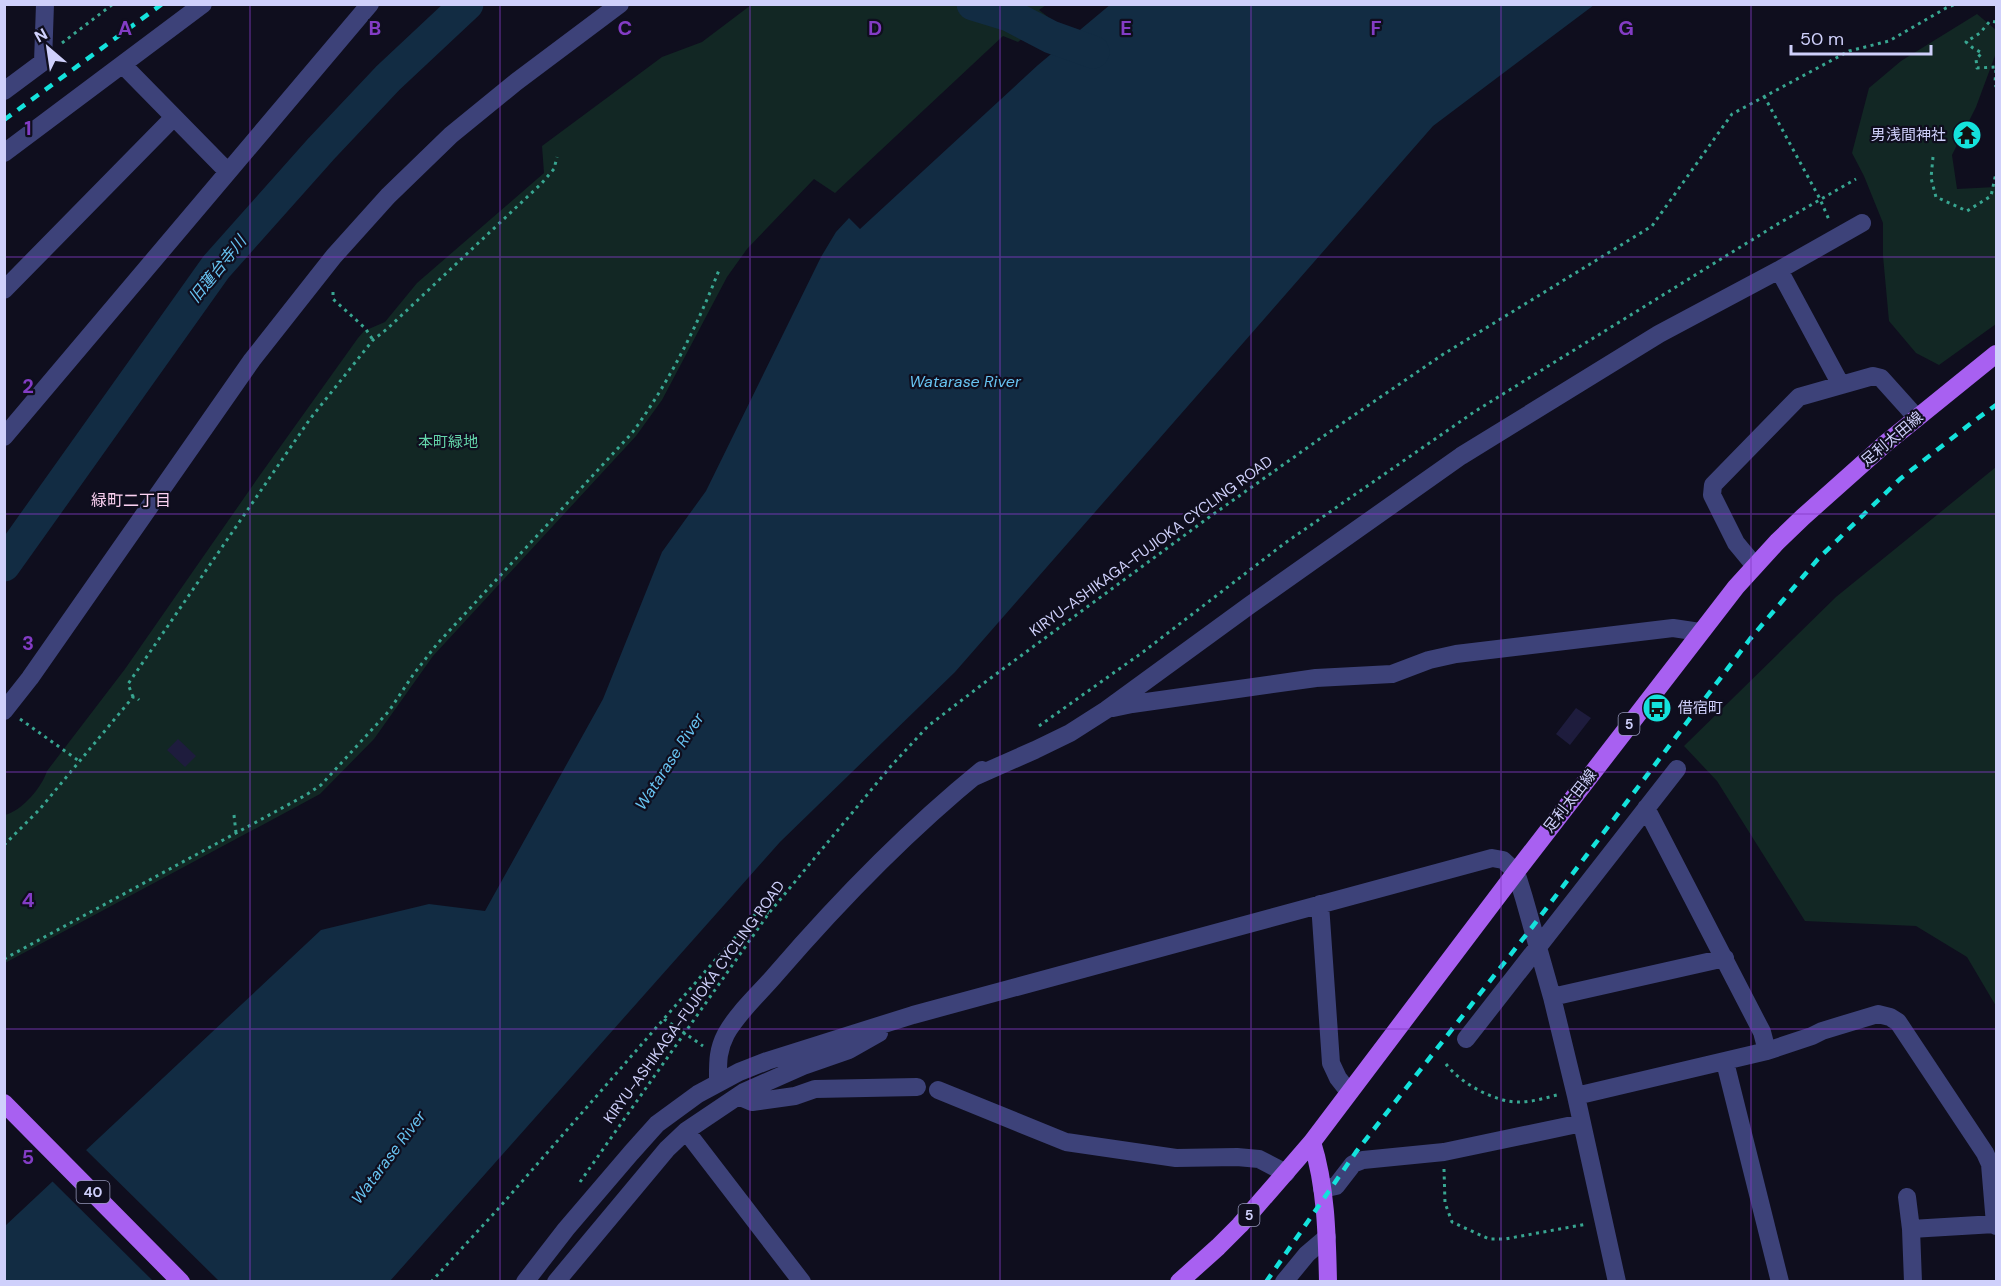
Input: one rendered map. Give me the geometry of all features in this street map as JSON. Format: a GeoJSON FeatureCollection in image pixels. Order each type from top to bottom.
{"type":"FeatureCollection","features":[{"type":"Feature","properties":{"kind":"main road","name":"足利太田線"},"geometry":{"type":"LineString","coordinates":[[1179,1281],[1218,1247],[1312,1142],[1700,632],[1755,566],[1803,517],[1917,418],[1996,354]]}},
{"type":"Feature","properties":{"kind":"main road","name":"40"},"geometry":{"type":"LineString","coordinates":[[4,1103],[181,1281]]}},
{"type":"Feature","properties":{"kind":"main road"},"geometry":{"type":"LineString","coordinates":[[1312,1142],[1319,1163],[1322,1189],[1327,1237],[1328,1281]]}},
{"type":"Feature","properties":{"kind":"street"},"geometry":{"type":"LineString","coordinates":[[4,91],[43,62],[45,4]]}},
{"type":"Feature","properties":{"kind":"street"},"geometry":{"type":"LineString","coordinates":[[4,153],[203,4]]}},
{"type":"Feature","properties":{"kind":"street"},"geometry":{"type":"LineString","coordinates":[[4,437],[370,4]]}},
{"type":"Feature","properties":{"kind":"street"},"geometry":{"type":"LineString","coordinates":[[11,715],[36,669],[252,360],[334,256],[388,196],[452,135],[516,82],[620,4]]}},
{"type":"Feature","properties":{"kind":"street"},"geometry":{"type":"LineString","coordinates":[[123,65],[228,172]]}},
{"type":"Feature","properties":{"kind":"street"},"geometry":{"type":"LineString","coordinates":[[4,290],[174,117]]}},
{"type":"Feature","properties":{"kind":"street"},"geometry":{"type":"LineString","coordinates":[[974,777],[1070,733],[1106,710],[1259,598],[1461,456],[1659,334],[1779,270],[1862,222]]}},
{"type":"Feature","properties":{"kind":"street"},"geometry":{"type":"LineString","coordinates":[[1779,270],[1841,385]]}},
{"type":"Feature","properties":{"kind":"street"},"geometry":{"type":"LineString","coordinates":[[1755,566],[1736,543],[1712,495],[1713,485],[1799,396],[1874,376],[1881,378],[1917,418]]}},
{"type":"Feature","properties":{"kind":"street"},"geometry":{"type":"LineString","coordinates":[[1106,710],[1132,704],[1316,678],[1392,674],[1429,660],[1480,650],[1672,628],[1700,632]]}},
{"type":"Feature","properties":{"kind":"street"},"geometry":{"type":"LineString","coordinates":[[718,1083],[718,1054],[727,1033],[740,1016],[806,940],[875,868],[1004,752]]}},
{"type":"Feature","properties":{"kind":"street"},"geometry":{"type":"LineString","coordinates":[[1466,1039],[1677,769]]}},
{"type":"Feature","properties":{"kind":"street"},"geometry":{"type":"LineString","coordinates":[[1646,808],[1762,1032],[1767,1051]]}},
{"type":"Feature","properties":{"kind":"street"},"geometry":{"type":"LineString","coordinates":[[525,1281],[560,1236],[657,1124],[698,1094],[767,1061],[913,1015],[1492,858],[1503,860],[1516,872],[1552,997],[1617,1281]]}},
{"type":"Feature","properties":{"kind":"street"},"geometry":{"type":"LineString","coordinates":[[1320,904],[1330,1063],[1349,1092]]}},
{"type":"Feature","properties":{"kind":"street"},"geometry":{"type":"LineString","coordinates":[[1552,997],[1725,958]]}},
{"type":"Feature","properties":{"kind":"street"},"geometry":{"type":"LineString","coordinates":[[1576,1096],[1767,1051],[1878,1014],[1890,1017],[1898,1022],[1985,1153],[1990,1164],[1996,1225],[1911,1229]]}},
{"type":"Feature","properties":{"kind":"street"},"geometry":{"type":"LineString","coordinates":[[556,1281],[667,1149],[686,1131],[738,1096],[804,1066],[849,1050],[913,1015]]}},
{"type":"Feature","properties":{"kind":"street"},"geometry":{"type":"LineString","coordinates":[[1725,1062],[1780,1281]]}},
{"type":"Feature","properties":{"kind":"street"},"geometry":{"type":"LineString","coordinates":[[738,1096],[752,1102],[795,1096],[815,1089],[917,1087]]}},
{"type":"Feature","properties":{"kind":"street"},"geometry":{"type":"LineString","coordinates":[[938,1090],[1066,1142],[1176,1158],[1259,1159],[1286,1173]]}},
{"type":"Feature","properties":{"kind":"street"},"geometry":{"type":"LineString","coordinates":[[1322,1189],[1336,1186],[1353,1164],[1363,1160],[1444,1152],[1582,1123]]}},
{"type":"Feature","properties":{"kind":"street"},"geometry":{"type":"LineString","coordinates":[[686,1131],[802,1281]]}},
{"type":"Feature","properties":{"kind":"street"},"geometry":{"type":"LineString","coordinates":[[1907,1197],[1913,1281]]}},
{"type":"Feature","properties":{"kind":"street"},"geometry":{"type":"LineString","coordinates":[[1284,1281],[1307,1254],[1327,1237]]}},
{"type":"Feature","properties":{"kind":"path"},"geometry":{"type":"LineString","coordinates":[[55,49],[113,4]]}},
{"type":"Feature","properties":{"kind":"path","name":"KIRYU-ASHIKAGA-FUJIOKA CYCLING ROAD"},"geometry":{"type":"LineString","coordinates":[[580,1183],[769,913],[891,766],[928,726],[1189,532],[1328,433],[1442,355],[1652,226],[1731,114],[1850,51],[1889,41],[1956,4]]}},
{"type":"Feature","properties":{"kind":"path"},"geometry":{"type":"LineString","coordinates":[[1996,22],[1990,21],[1980,33],[1966,42],[1983,53],[1976,59],[1977,68],[1996,68],[1996,87]]}},
{"type":"Feature","properties":{"kind":"path"},"geometry":{"type":"LineString","coordinates":[[1764,96],[1820,199],[1833,228]]}},
{"type":"Feature","properties":{"kind":"path"},"geometry":{"type":"LineString","coordinates":[[139,700],[133,697],[128,684],[310,419],[373,340],[541,184],[554,169],[557,157]]}},
{"type":"Feature","properties":{"kind":"path"},"geometry":{"type":"LineString","coordinates":[[1933,157],[1931,178],[1936,197],[1967,211],[1991,196],[1996,173]]}},
{"type":"Feature","properties":{"kind":"path"},"geometry":{"type":"LineString","coordinates":[[1032,731],[1143,652],[1285,543],[1474,412],[1856,179]]}},
{"type":"Feature","properties":{"kind":"path"},"geometry":{"type":"LineString","coordinates":[[4,959],[321,785],[389,711],[436,645],[632,433],[656,400],[719,270]]}},
{"type":"Feature","properties":{"kind":"path"},"geometry":{"type":"LineString","coordinates":[[333,292],[333,299],[365,328],[373,340]]}},
{"type":"Feature","properties":{"kind":"path"},"geometry":{"type":"LineString","coordinates":[[4,845],[39,810],[133,697]]}},
{"type":"Feature","properties":{"kind":"path"},"geometry":{"type":"LineString","coordinates":[[11,715],[79,761]]}},
{"type":"Feature","properties":{"kind":"path"},"geometry":{"type":"LineString","coordinates":[[234,815],[236,833]]}},
{"type":"Feature","properties":{"kind":"path"},"geometry":{"type":"LineString","coordinates":[[431,1281],[498,1209],[758,911],[769,913]]}},
{"type":"Feature","properties":{"kind":"path"},"geometry":{"type":"LineString","coordinates":[[664,1019],[718,1054]]}},
{"type":"Feature","properties":{"kind":"path"},"geometry":{"type":"LineString","coordinates":[[1446,1064],[1463,1082],[1516,1103],[1561,1094],[1576,1096]]}},
{"type":"Feature","properties":{"kind":"path"},"geometry":{"type":"LineString","coordinates":[[1444,1152],[1445,1203],[1452,1222],[1489,1239],[1505,1239],[1604,1221]]}},
{"type":"Feature","properties":{"kind":"green space","name":"本町緑地"},"geometry":{"type":"Polygon","coordinates":[[[751,5],[1046,5],[1039,10],[1048,17],[1018,42],[1003,36],[835,193],[814,179],[747,249],[727,277],[662,400],[636,436],[433,656],[374,739],[320,794],[5,963],[5,815],[18,809],[36,791],[47,771],[125,669],[358,338],[364,331],[385,322],[417,283],[544,173],[542,146],[662,57],[702,42],[751,5]]]}},
{"type":"Feature","properties":{"kind":"green space"},"geometry":{"type":"Polygon","coordinates":[[[1977,14],[1996,30],[1996,53],[1976,107],[1952,155],[1957,189],[1996,187],[1996,324],[1939,365],[1916,353],[1889,321],[1883,256],[1883,223],[1852,153],[1869,88],[1901,61],[1977,14]]]}},
{"type":"Feature","properties":{"kind":"green space"},"geometry":{"type":"Polygon","coordinates":[[[1996,467],[1996,1006],[1967,957],[1916,926],[1805,921],[1717,781],[1684,746],[1836,597],[1996,467]]]}},
{"type":"Feature","properties":{"kind":"water","name":"Watarase River"},"geometry":{"type":"Polygon","coordinates":[[[1111,4],[1594,5],[1433,126],[955,672],[780,842],[390,1281],[5,1282],[5,1226],[321,930],[429,904],[485,911],[603,699],[662,552],[706,491],[821,257],[836,232],[849,218],[860,229],[1038,65],[1111,4]]]}},
{"type":"Feature","properties":{"kind":"pier"},"geometry":{"type":"Polygon","coordinates":[[[84,1148],[219,1281],[153,1281],[50,1179],[84,1148]]]}},
{"type":"Feature","properties":{"kind":"building"},"geometry":{"type":"Polygon","coordinates":[[[1576,708],[1591,718],[1570,745],[1556,734],[1576,708]]]}},
{"type":"Feature","properties":{"kind":"building"},"geometry":{"type":"Polygon","coordinates":[[[178,739],[196,756],[185,767],[167,750],[178,739]]]}},
{"type":"Feature","properties":{"kind":"waterway","name":"旧蓮台寺川"},"geometry":{"type":"LineString","coordinates":[[4,565],[216,267],[388,78],[467,4]]}},
{"type":"Feature","properties":{"kind":"waterway","name":"旧蓮台寺川"},"geometry":{"type":"LineString","coordinates":[[973,4],[1009,15],[1051,37],[1093,52]]}},
{"type":"Feature","properties":{"kind":"railway"},"geometry":{"type":"LineString","coordinates":[[4,120],[162,4]]}},
{"type":"Feature","properties":{"kind":"railway"},"geometry":{"type":"LineString","coordinates":[[1266,1282],[1356,1152],[1533,926],[1750,639],[1818,559],[1900,479],[1996,405]]}},
{"type":"Feature","properties":{"kind":"place","name":"男浅間神社"},"geometry":{"type":"Point","coordinates":[1967,135]}},
{"type":"Feature","properties":{"kind":"place","name":"借宿町"},"geometry":{"type":"Point","coordinates":[1657,708]}},
{"type":"Feature","properties":{"kind":"district","name":"緑町二丁目"},"geometry":{"type":"Point","coordinates":[131,500]}}]}
